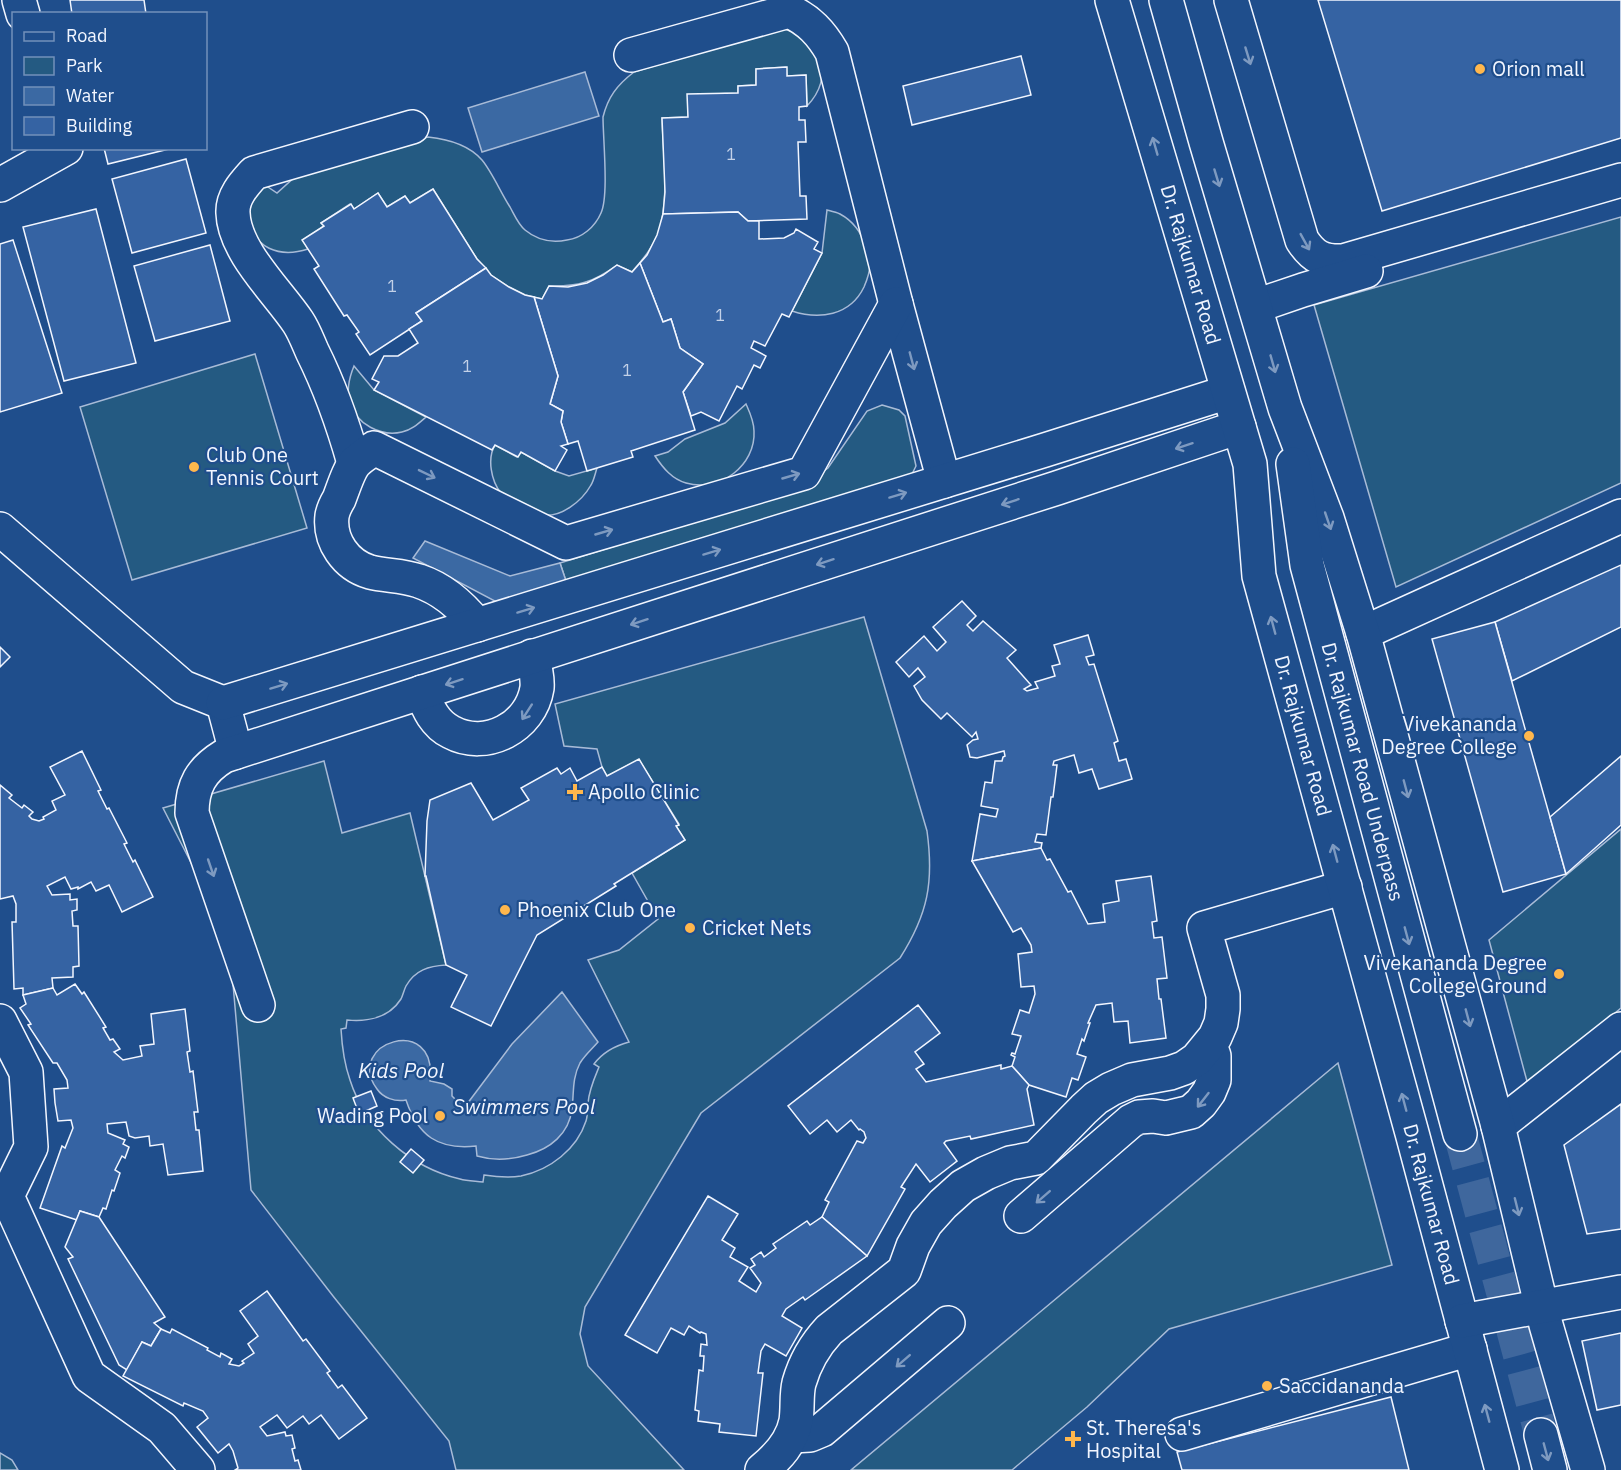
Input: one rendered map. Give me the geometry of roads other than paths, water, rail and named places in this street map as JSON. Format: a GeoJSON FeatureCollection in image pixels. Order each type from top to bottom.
{"type":"FeatureCollection","features":[{"type":"Feature","properties":{"kind":"street","name":"Dr. Rajkumar Road"},"geometry":{"type":"LineString","coordinates":[[1112,0],[1250,464],[1259,576],[1502,1470]]}},
{"type":"Feature","properties":{"kind":"street"},"geometry":{"type":"LineString","coordinates":[[1166,0],[1285,408],[1327,518],[1363,633],[1498,1126],[1542,1307],[1588,1470]]}},
{"type":"Feature","properties":{"kind":"street"},"geometry":{"type":"LineString","coordinates":[[1231,0],[1302,240],[1317,256],[1329,261],[1343,261],[1621,180]]}},
{"type":"Feature","properties":{"kind":"street"},"geometry":{"type":"LineString","coordinates":[[631,54],[789,11],[810,23],[823,36],[832,52],[944,481]]}},
{"type":"Feature","properties":{"kind":"street"},"geometry":{"type":"LineString","coordinates":[[412,127],[254,173],[243,184],[235,198],[232,212],[239,239],[267,283],[298,323],[326,380],[344,426],[364,456],[566,543],[804,472],[897,304]]}},
{"type":"Feature","properties":{"kind":"street"},"geometry":{"type":"LineString","coordinates":[[0,185],[62,150]]}},
{"type":"Feature","properties":{"kind":"street"},"geometry":{"type":"LineString","coordinates":[[1256,306],[1303,290],[1621,197]]}},
{"type":"Feature","properties":{"kind":"street"},"geometry":{"type":"LineString","coordinates":[[0,529],[183,687],[223,703],[1228,392]]}},
{"type":"Feature","properties":{"kind":"street","name":"Dr. Rajkumar Road Underpass"},"geometry":{"type":"LineString","coordinates":[[1285,408],[1307,565],[1460,1134]]}},
{"type":"Feature","properties":{"kind":"street"},"geometry":{"type":"LineString","coordinates":[[258,1005],[192,813],[192,799],[196,786],[212,764],[224,756],[1057,488],[1239,427]]}},
{"type":"Feature","properties":{"kind":"street"},"geometry":{"type":"LineString","coordinates":[[1045,450],[1037,467],[1039,476],[1047,484],[1057,488]]}},
{"type":"Feature","properties":{"kind":"street"},"geometry":{"type":"LineString","coordinates":[[364,456],[332,514],[332,529],[336,543],[344,555],[355,566],[370,572],[403,576],[436,588],[452,598],[477,624]]}},
{"type":"Feature","properties":{"kind":"street"},"geometry":{"type":"LineString","coordinates":[[1363,633],[1621,516]]}},
{"type":"Feature","properties":{"kind":"street"},"geometry":{"type":"LineString","coordinates":[[422,692],[437,722],[451,732],[467,738],[484,739],[501,735],[525,716],[533,702],[537,687],[532,656]]}},
{"type":"Feature","properties":{"kind":"street"},"geometry":{"type":"LineString","coordinates":[[223,703],[237,752]]}},
{"type":"Feature","properties":{"kind":"street"},"geometry":{"type":"LineString","coordinates":[[762,1470],[783,1450],[792,1436],[799,1385],[804,1368],[819,1341],[829,1330],[904,1271],[913,1246],[926,1223],[943,1203],[963,1186],[986,1173],[1010,1163],[1036,1158],[1084,1109],[1111,1089],[1132,1080],[1184,1068],[1197,1059],[1210,1045],[1221,1023],[1223,994],[1204,928],[1345,887]]}},
{"type":"Feature","properties":{"kind":"street"},"geometry":{"type":"LineString","coordinates":[[0,1021],[26,1072],[31,1147],[3,1197],[88,1376],[162,1428],[198,1470]]}},
{"type":"Feature","properties":{"kind":"street"},"geometry":{"type":"LineString","coordinates":[[1498,1126],[1621,1029]]}},
{"type":"Feature","properties":{"kind":"street"},"geometry":{"type":"LineString","coordinates":[[1021,1216],[1131,1121],[1139,1117],[1166,1118],[1191,1112],[1202,1103],[1214,1080],[1214,1056],[1210,1045]]}},
{"type":"Feature","properties":{"kind":"street"},"geometry":{"type":"LineString","coordinates":[[1182,1434],[1542,1307],[1621,1292]]}},
{"type":"Feature","properties":{"kind":"street"},"geometry":{"type":"LineString","coordinates":[[792,1436],[810,1435],[822,1430],[948,1323]]}},
{"type":"Feature","properties":{"kind":"street"},"geometry":{"type":"LineString","coordinates":[[1541,1435],[1550,1470]]}},
{"type":"Feature","properties":{"kind":"water"},"geometry":{"type":"Polygon","coordinates":[[[585,72],[599,116],[482,152],[468,108],[585,72]]]}},
{"type":"Feature","properties":{"kind":"water"},"geometry":{"type":"Polygon","coordinates":[[[425,541],[510,576],[560,563],[569,590],[508,608],[413,558],[425,541]]]}},
{"type":"Feature","properties":{"kind":"water","name":"Swimmers Pool"},"geometry":{"type":"Polygon","coordinates":[[[562,992],[598,1042],[584,1057],[577,1069],[572,1109],[567,1126],[557,1139],[543,1149],[508,1159],[490,1159],[477,1156],[476,1146],[451,1146],[440,1143],[423,1131],[406,1100],[390,1099],[377,1089],[370,1073],[372,1059],[381,1048],[394,1042],[408,1041],[420,1047],[429,1060],[430,1081],[444,1084],[452,1089],[452,1096],[464,1108],[512,1044],[562,992]]]}},
{"type":"Feature","properties":{"kind":"tunnel"},"geometry":{"type":"LineString","coordinates":[[1460,1134],[1541,1435]]}},
{"type":"Feature","properties":{"kind":"place","name":"Orion mall"},"geometry":{"type":"Point","coordinates":[1480,69]}},
{"type":"Feature","properties":{"kind":"place","name":"Club One Tennis Court"},"geometry":{"type":"Point","coordinates":[194,467]}},
{"type":"Feature","properties":{"kind":"place","name":"Vivekananda Degree College"},"geometry":{"type":"Point","coordinates":[1529,736]}},
{"type":"Feature","properties":{"kind":"place","name":"Apollo Clinic"},"geometry":{"type":"Point","coordinates":[575,792]}},
{"type":"Feature","properties":{"kind":"place","name":"Phoenix Club One"},"geometry":{"type":"Point","coordinates":[505,910]}},
{"type":"Feature","properties":{"kind":"place","name":"Cricket Nets"},"geometry":{"type":"Point","coordinates":[690,928]}},
{"type":"Feature","properties":{"kind":"place","name":"Vivekananda Degree College Ground"},"geometry":{"type":"Point","coordinates":[1559,974]}},
{"type":"Feature","properties":{"kind":"place","name":"Wading Pool"},"geometry":{"type":"Point","coordinates":[440,1116]}},
{"type":"Feature","properties":{"kind":"place","name":"Saccidananda"},"geometry":{"type":"Point","coordinates":[1267,1386]}},
{"type":"Feature","properties":{"kind":"place","name":"St. Theresa's Hospital"},"geometry":{"type":"Point","coordinates":[1073,1439]}},
{"type":"Feature","properties":{"kind":"water label","name":"Kids Pool"},"geometry":{"type":"Point","coordinates":[401,1071]}}]}
